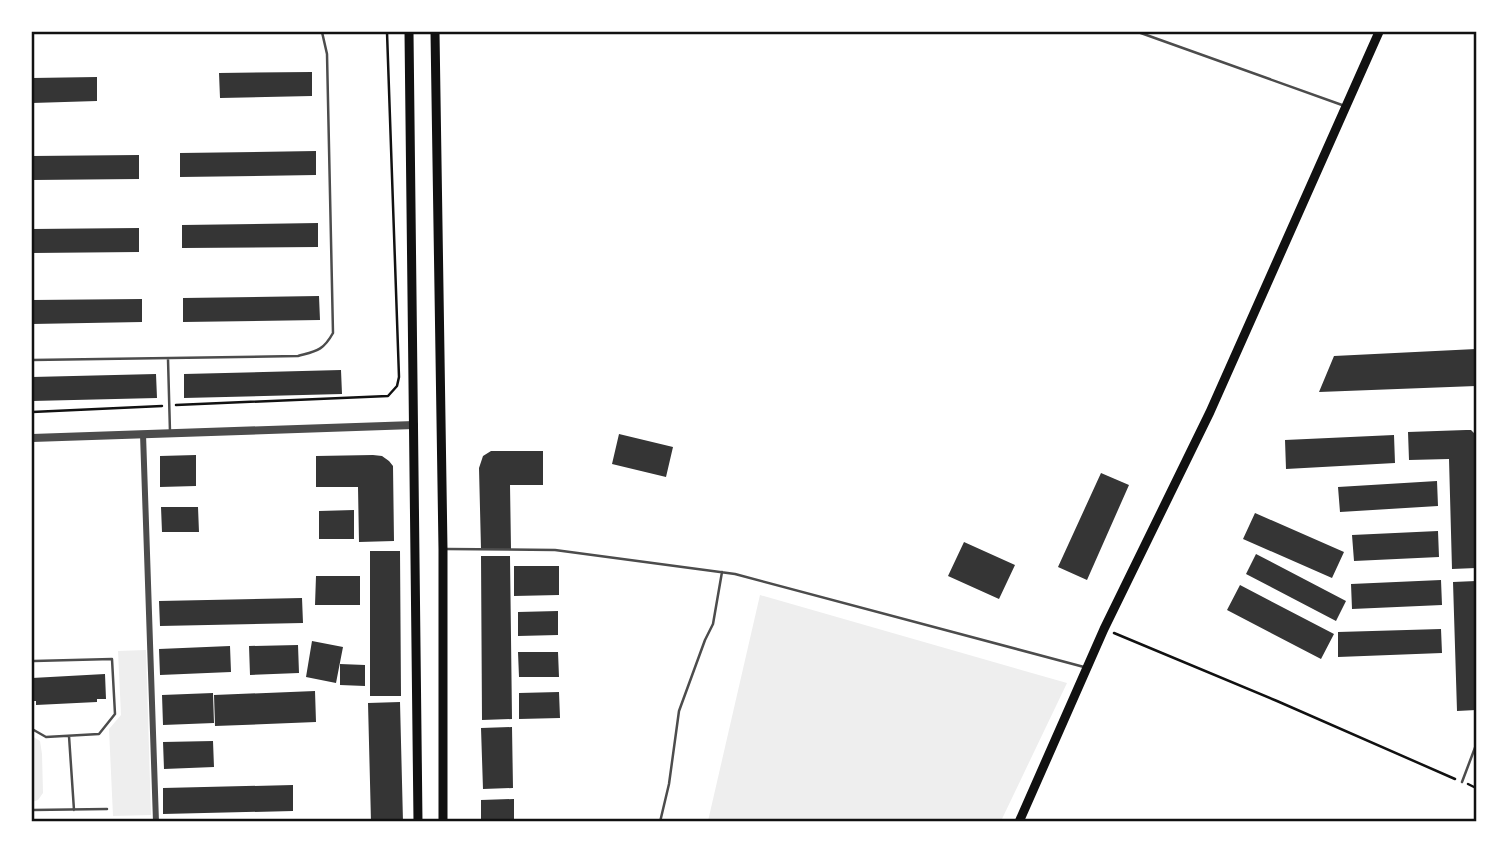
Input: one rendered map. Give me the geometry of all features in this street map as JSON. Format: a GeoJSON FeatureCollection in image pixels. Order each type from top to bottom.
{"type":"FeatureCollection","features":[{"type":"Feature","properties":{"kind":"main road"},"geometry":{"type":"LineString","coordinates":[[409,32],[418,821]]}},
{"type":"Feature","properties":{"kind":"main road"},"geometry":{"type":"LineString","coordinates":[[435,32],[443,549],[443,821]]}},
{"type":"Feature","properties":{"kind":"main road"},"geometry":{"type":"LineString","coordinates":[[1019,821],[1104,629],[1210,412],[1379,32]]}},
{"type":"Feature","properties":{"kind":"street"},"geometry":{"type":"LineString","coordinates":[[32,438],[414,425]]}},
{"type":"Feature","properties":{"kind":"street"},"geometry":{"type":"LineString","coordinates":[[143,434],[156,821]]}},
{"type":"Feature","properties":{"kind":"lane"},"geometry":{"type":"LineString","coordinates":[[32,360],[298,356],[315,352],[327,344],[333,333],[327,54],[322,32]]}},
{"type":"Feature","properties":{"kind":"lane"},"geometry":{"type":"LineString","coordinates":[[1138,32],[1345,106]]}},
{"type":"Feature","properties":{"kind":"lane"},"geometry":{"type":"LineString","coordinates":[[168,359],[170,433]]}},
{"type":"Feature","properties":{"kind":"lane"},"geometry":{"type":"LineString","coordinates":[[443,549],[555,550],[735,574],[1087,667]]}},
{"type":"Feature","properties":{"kind":"lane"},"geometry":{"type":"LineString","coordinates":[[660,821],[669,784],[679,711],[713,624],[722,572]]}},
{"type":"Feature","properties":{"kind":"lane"},"geometry":{"type":"LineString","coordinates":[[32,730],[46,737],[99,734],[116,714],[112,659],[34,661]]}},
{"type":"Feature","properties":{"kind":"lane"},"geometry":{"type":"LineString","coordinates":[[69,736],[74,810]]}},
{"type":"Feature","properties":{"kind":"lane"},"geometry":{"type":"LineString","coordinates":[[1462,782],[1476,745]]}},
{"type":"Feature","properties":{"kind":"lane"},"geometry":{"type":"LineString","coordinates":[[32,810],[107,809]]}},
{"type":"Feature","properties":{"kind":"path"},"geometry":{"type":"LineString","coordinates":[[32,412],[388,396],[397,386],[399,377],[387,32]]}},
{"type":"Feature","properties":{"kind":"path"},"geometry":{"type":"LineString","coordinates":[[1104,629],[1278,701],[1476,788]]}},
{"type":"Feature","properties":{"kind":"shaded area"},"geometry":{"type":"Polygon","coordinates":[[[760,595],[1067,683],[1001,821],[708,821],[760,595]]]}},
{"type":"Feature","properties":{"kind":"shaded area"},"geometry":{"type":"Polygon","coordinates":[[[146,650],[151,815],[113,816],[109,729],[121,715],[118,651],[146,650]]]}},
{"type":"Feature","properties":{"kind":"shaded area"},"geometry":{"type":"Polygon","coordinates":[[[32,736],[40,741],[43,793],[38,800],[32,802],[32,736]]]}},
{"type":"Feature","properties":{"kind":"building"},"geometry":{"type":"Polygon","coordinates":[[[312,72],[312,96],[220,98],[219,73],[312,72]]]}},
{"type":"Feature","properties":{"kind":"building"},"geometry":{"type":"Polygon","coordinates":[[[97,77],[97,101],[32,103],[32,78],[97,77]]]}},
{"type":"Feature","properties":{"kind":"building"},"geometry":{"type":"Polygon","coordinates":[[[316,151],[316,175],[180,177],[180,153],[316,151]]]}},
{"type":"Feature","properties":{"kind":"building"},"geometry":{"type":"Polygon","coordinates":[[[139,155],[139,179],[32,180],[32,156],[139,155]]]}},
{"type":"Feature","properties":{"kind":"building"},"geometry":{"type":"Polygon","coordinates":[[[318,223],[318,247],[182,248],[182,225],[318,223]]]}},
{"type":"Feature","properties":{"kind":"building"},"geometry":{"type":"Polygon","coordinates":[[[139,228],[139,252],[32,253],[32,229],[139,228]]]}},
{"type":"Feature","properties":{"kind":"building"},"geometry":{"type":"Polygon","coordinates":[[[319,296],[320,320],[183,322],[183,298],[319,296]]]}},
{"type":"Feature","properties":{"kind":"building"},"geometry":{"type":"Polygon","coordinates":[[[142,299],[142,322],[32,324],[32,300],[142,299]]]}},
{"type":"Feature","properties":{"kind":"building"},"geometry":{"type":"Polygon","coordinates":[[[1476,349],[1476,386],[1319,392],[1334,356],[1476,349]]]}},
{"type":"Feature","properties":{"kind":"building"},"geometry":{"type":"Polygon","coordinates":[[[341,370],[342,394],[184,398],[184,374],[341,370]]]}},
{"type":"Feature","properties":{"kind":"building"},"geometry":{"type":"Polygon","coordinates":[[[156,374],[157,398],[32,401],[32,377],[156,374]]]}},
{"type":"Feature","properties":{"kind":"building"},"geometry":{"type":"Polygon","coordinates":[[[1471,430],[1476,435],[1476,568],[1452,569],[1449,459],[1409,460],[1408,432],[1471,430]]]}},
{"type":"Feature","properties":{"kind":"building"},"geometry":{"type":"Polygon","coordinates":[[[619,434],[673,447],[666,477],[612,464],[619,434]]]}},
{"type":"Feature","properties":{"kind":"building"},"geometry":{"type":"Polygon","coordinates":[[[1394,435],[1395,463],[1286,469],[1285,440],[1394,435]]]}},
{"type":"Feature","properties":{"kind":"building"},"geometry":{"type":"Polygon","coordinates":[[[491,451],[543,451],[543,485],[510,485],[511,549],[481,549],[479,468],[483,456],[491,451]]]}},
{"type":"Feature","properties":{"kind":"building"},"geometry":{"type":"Polygon","coordinates":[[[196,455],[196,486],[160,487],[160,456],[196,455]]]}},
{"type":"Feature","properties":{"kind":"building"},"geometry":{"type":"Polygon","coordinates":[[[316,456],[382,456],[393,466],[394,541],[359,542],[358,487],[316,487],[316,456]]]}},
{"type":"Feature","properties":{"kind":"building"},"geometry":{"type":"Polygon","coordinates":[[[1101,473],[1129,485],[1087,580],[1058,567],[1101,473]]]}},
{"type":"Feature","properties":{"kind":"building"},"geometry":{"type":"Polygon","coordinates":[[[1437,481],[1438,506],[1340,512],[1338,487],[1437,481]]]}},
{"type":"Feature","properties":{"kind":"building"},"geometry":{"type":"Polygon","coordinates":[[[161,507],[198,507],[199,532],[162,532],[161,507]]]}},
{"type":"Feature","properties":{"kind":"building"},"geometry":{"type":"Polygon","coordinates":[[[354,510],[354,539],[319,539],[319,511],[354,510]]]}},
{"type":"Feature","properties":{"kind":"building"},"geometry":{"type":"Polygon","coordinates":[[[1255,513],[1344,552],[1332,578],[1243,539],[1255,513]]]}},
{"type":"Feature","properties":{"kind":"building"},"geometry":{"type":"Polygon","coordinates":[[[1438,531],[1439,557],[1354,561],[1352,535],[1438,531]]]}},
{"type":"Feature","properties":{"kind":"building"},"geometry":{"type":"Polygon","coordinates":[[[964,542],[1015,565],[999,599],[948,576],[964,542]]]}},
{"type":"Feature","properties":{"kind":"building"},"geometry":{"type":"Polygon","coordinates":[[[370,551],[400,551],[401,696],[370,696],[370,551]]]}},
{"type":"Feature","properties":{"kind":"building"},"geometry":{"type":"Polygon","coordinates":[[[1256,554],[1346,601],[1336,621],[1246,574],[1256,554]]]}},
{"type":"Feature","properties":{"kind":"building"},"geometry":{"type":"Polygon","coordinates":[[[481,556],[510,556],[512,719],[482,720],[481,556]]]}},
{"type":"Feature","properties":{"kind":"building"},"geometry":{"type":"Polygon","coordinates":[[[514,566],[559,566],[559,595],[514,596],[514,566]]]}},
{"type":"Feature","properties":{"kind":"building"},"geometry":{"type":"Polygon","coordinates":[[[316,576],[360,576],[360,605],[315,605],[316,576]]]}},
{"type":"Feature","properties":{"kind":"building"},"geometry":{"type":"Polygon","coordinates":[[[1441,580],[1442,605],[1352,609],[1351,584],[1441,580]]]}},
{"type":"Feature","properties":{"kind":"building"},"geometry":{"type":"Polygon","coordinates":[[[1476,581],[1476,710],[1457,711],[1453,582],[1476,581]]]}},
{"type":"Feature","properties":{"kind":"building"},"geometry":{"type":"Polygon","coordinates":[[[1240,585],[1334,634],[1321,659],[1227,610],[1240,585]]]}},
{"type":"Feature","properties":{"kind":"building"},"geometry":{"type":"Polygon","coordinates":[[[302,598],[303,623],[160,626],[159,601],[302,598]]]}},
{"type":"Feature","properties":{"kind":"building"},"geometry":{"type":"Polygon","coordinates":[[[558,611],[558,635],[518,636],[518,612],[558,611]]]}},
{"type":"Feature","properties":{"kind":"building"},"geometry":{"type":"Polygon","coordinates":[[[1441,629],[1442,653],[1338,657],[1338,632],[1441,629]]]}},
{"type":"Feature","properties":{"kind":"building"},"geometry":{"type":"Polygon","coordinates":[[[312,641],[343,647],[336,683],[306,677],[312,641]]]}},
{"type":"Feature","properties":{"kind":"building"},"geometry":{"type":"Polygon","coordinates":[[[298,645],[299,673],[250,675],[249,646],[298,645]]]}},
{"type":"Feature","properties":{"kind":"building"},"geometry":{"type":"Polygon","coordinates":[[[230,646],[231,672],[160,675],[159,649],[230,646]]]}},
{"type":"Feature","properties":{"kind":"building"},"geometry":{"type":"Polygon","coordinates":[[[518,652],[558,652],[559,677],[519,677],[518,652]]]}},
{"type":"Feature","properties":{"kind":"building"},"geometry":{"type":"Polygon","coordinates":[[[340,664],[365,665],[365,686],[340,685],[340,664]]]}},
{"type":"Feature","properties":{"kind":"building"},"geometry":{"type":"Polygon","coordinates":[[[105,674],[106,699],[97,699],[97,702],[36,705],[36,701],[32,701],[32,678],[105,674]]]}},
{"type":"Feature","properties":{"kind":"building"},"geometry":{"type":"Polygon","coordinates":[[[315,691],[316,722],[215,726],[214,695],[315,691]]]}},
{"type":"Feature","properties":{"kind":"building"},"geometry":{"type":"Polygon","coordinates":[[[559,692],[560,718],[519,719],[519,693],[559,692]]]}},
{"type":"Feature","properties":{"kind":"building"},"geometry":{"type":"Polygon","coordinates":[[[213,693],[214,723],[163,725],[162,695],[213,693]]]}},
{"type":"Feature","properties":{"kind":"building"},"geometry":{"type":"Polygon","coordinates":[[[400,702],[403,822],[371,822],[368,703],[400,702]]]}},
{"type":"Feature","properties":{"kind":"building"},"geometry":{"type":"Polygon","coordinates":[[[512,727],[513,788],[483,789],[481,728],[512,727]]]}},
{"type":"Feature","properties":{"kind":"building"},"geometry":{"type":"Polygon","coordinates":[[[213,741],[214,767],[164,769],[163,742],[213,741]]]}},
{"type":"Feature","properties":{"kind":"building"},"geometry":{"type":"Polygon","coordinates":[[[293,785],[293,811],[163,814],[163,788],[293,785]]]}},
{"type":"Feature","properties":{"kind":"building"},"geometry":{"type":"Polygon","coordinates":[[[514,799],[514,822],[481,822],[481,800],[514,799]]]}}]}
